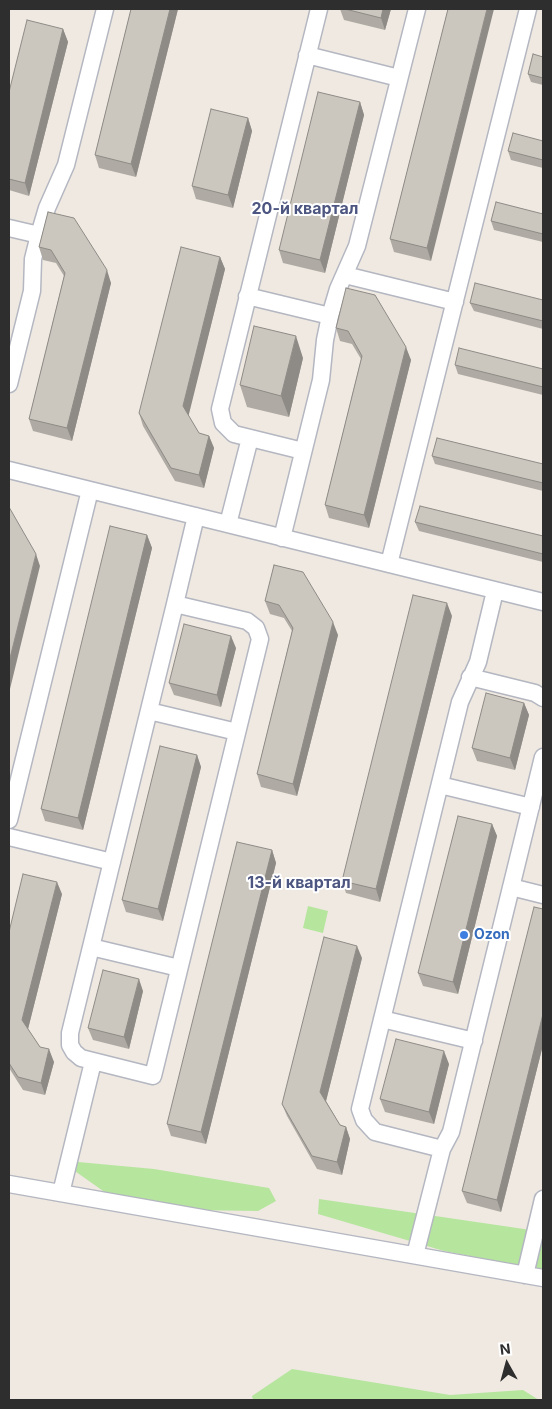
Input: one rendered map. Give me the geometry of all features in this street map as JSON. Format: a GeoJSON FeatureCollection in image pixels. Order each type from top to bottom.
{"type":"FeatureCollection","features":[{"type":"Feature","properties":{"kind":"street"},"geometry":{"type":"LineString","coordinates":[[10,375],[32,291],[34,259],[39,236],[47,208],[66,165],[105,9]]}},
{"type":"Feature","properties":{"kind":"street"},"geometry":{"type":"LineString","coordinates":[[303,451],[234,434],[223,423],[220,409],[319,9]]}},
{"type":"Feature","properties":{"kind":"street"},"geometry":{"type":"LineString","coordinates":[[282,538],[323,372],[324,340],[330,316],[338,289],[357,246],[417,9]]}},
{"type":"Feature","properties":{"kind":"street"},"geometry":{"type":"LineString","coordinates":[[389,564],[528,9]]}},
{"type":"Feature","properties":{"kind":"street"},"geometry":{"type":"LineString","coordinates":[[307,55],[399,78]]}},
{"type":"Feature","properties":{"kind":"street"},"geometry":{"type":"LineString","coordinates":[[9,228],[39,236]]}},
{"type":"Feature","properties":{"kind":"street"},"geometry":{"type":"LineString","coordinates":[[345,275],[455,302]]}},
{"type":"Feature","properties":{"kind":"street"},"geometry":{"type":"LineString","coordinates":[[247,296],[330,316]]}},
{"type":"Feature","properties":{"kind":"street"},"geometry":{"type":"LineString","coordinates":[[228,524],[250,438]]}},
{"type":"Feature","properties":{"kind":"street"},"geometry":{"type":"LineString","coordinates":[[9,470],[543,602]]}},
{"type":"Feature","properties":{"kind":"street"},"geometry":{"type":"LineString","coordinates":[[9,820],[16,761],[90,490]]}},
{"type":"Feature","properties":{"kind":"street"},"geometry":{"type":"LineString","coordinates":[[175,604],[246,621],[252,624],[259,633],[260,638],[153,1076],[81,1058],[70,1045],[70,1033],[196,516]]}},
{"type":"Feature","properties":{"kind":"street"},"geometry":{"type":"LineString","coordinates":[[442,1149],[383,1135],[370,1128],[364,1120],[360,1108],[460,702],[478,662],[495,590]]}},
{"type":"Feature","properties":{"kind":"street"},"geometry":{"type":"LineString","coordinates":[[470,677],[535,693],[543,698]]}},
{"type":"Feature","properties":{"kind":"street"},"geometry":{"type":"LineString","coordinates":[[149,711],[237,732]]}},
{"type":"Feature","properties":{"kind":"street"},"geometry":{"type":"LineString","coordinates":[[415,1255],[442,1149],[451,1132],[543,757]]}},
{"type":"Feature","properties":{"kind":"street"},"geometry":{"type":"LineString","coordinates":[[440,785],[531,807]]}},
{"type":"Feature","properties":{"kind":"street"},"geometry":{"type":"LineString","coordinates":[[9,838],[112,862]]}},
{"type":"Feature","properties":{"kind":"street"},"geometry":{"type":"LineString","coordinates":[[511,887],[543,895]]}},
{"type":"Feature","properties":{"kind":"street"},"geometry":{"type":"LineString","coordinates":[[91,947],[179,968]]}},
{"type":"Feature","properties":{"kind":"street"},"geometry":{"type":"LineString","coordinates":[[382,1019],[474,1041]]}},
{"type":"Feature","properties":{"kind":"street"},"geometry":{"type":"LineString","coordinates":[[61,1193],[93,1062]]}},
{"type":"Feature","properties":{"kind":"street"},"geometry":{"type":"LineString","coordinates":[[9,1184],[543,1278]]}},
{"type":"Feature","properties":{"kind":"street"},"geometry":{"type":"LineString","coordinates":[[525,1275],[543,1199]]}},
{"type":"Feature","properties":{"kind":"green space"},"geometry":{"type":"Polygon","coordinates":[[[308,906],[328,911],[323,933],[303,928],[308,906]]]}},
{"type":"Feature","properties":{"kind":"green space"},"geometry":{"type":"Polygon","coordinates":[[[78,1162],[154,1169],[269,1188],[276,1201],[258,1211],[191,1210],[106,1193],[72,1169],[78,1162]]]}},
{"type":"Feature","properties":{"kind":"green space"},"geometry":{"type":"Polygon","coordinates":[[[319,1199],[543,1233],[543,1270],[444,1251],[318,1214],[319,1199]]]}},
{"type":"Feature","properties":{"kind":"green space"},"geometry":{"type":"Polygon","coordinates":[[[292,1369],[450,1395],[523,1390],[539,1400],[253,1400],[252,1396],[292,1369]]]}},
{"type":"Feature","properties":{"kind":"building"},"geometry":{"type":"Polygon","coordinates":[[[131,9],[170,9],[131,164],[95,155],[131,9]]]}},
{"type":"Feature","properties":{"kind":"building"},"geometry":{"type":"Polygon","coordinates":[[[345,9],[383,9],[381,18],[345,9]]]}},
{"type":"Feature","properties":{"kind":"building"},"geometry":{"type":"Polygon","coordinates":[[[448,9],[487,9],[427,248],[390,239],[448,9]]]}},
{"type":"Feature","properties":{"kind":"building"},"geometry":{"type":"Polygon","coordinates":[[[27,20],[63,29],[25,183],[9,179],[9,92],[27,20]]]}},
{"type":"Feature","properties":{"kind":"building"},"geometry":{"type":"Polygon","coordinates":[[[533,54],[543,57],[543,78],[528,74],[533,54]]]}},
{"type":"Feature","properties":{"kind":"building"},"geometry":{"type":"Polygon","coordinates":[[[318,92],[360,102],[320,260],[279,250],[318,92]]]}},
{"type":"Feature","properties":{"kind":"building"},"geometry":{"type":"Polygon","coordinates":[[[211,109],[248,118],[228,195],[192,186],[211,109]]]}},
{"type":"Feature","properties":{"kind":"building"},"geometry":{"type":"Polygon","coordinates":[[[513,133],[543,141],[543,160],[508,151],[513,133]]]}},
{"type":"Feature","properties":{"kind":"building"},"geometry":{"type":"Polygon","coordinates":[[[496,202],[543,214],[543,234],[491,221],[496,202]]]}},
{"type":"Feature","properties":{"kind":"building"},"geometry":{"type":"Polygon","coordinates":[[[48,212],[74,218],[107,270],[67,428],[29,419],[65,273],[51,250],[39,247],[48,212]]]}},
{"type":"Feature","properties":{"kind":"building"},"geometry":{"type":"Polygon","coordinates":[[[181,247],[220,257],[183,406],[199,433],[209,436],[199,475],[171,468],[139,413],[181,247]]]}},
{"type":"Feature","properties":{"kind":"building"},"geometry":{"type":"Polygon","coordinates":[[[475,283],[543,300],[543,321],[470,303],[475,283]]]}},
{"type":"Feature","properties":{"kind":"building"},"geometry":{"type":"Polygon","coordinates":[[[346,288],[375,295],[406,347],[364,515],[325,505],[362,356],[348,331],[336,328],[346,288]]]}},
{"type":"Feature","properties":{"kind":"building"},"geometry":{"type":"Polygon","coordinates":[[[254,326],[296,336],[281,396],[240,385],[254,326]]]}},
{"type":"Feature","properties":{"kind":"building"},"geometry":{"type":"Polygon","coordinates":[[[459,348],[543,369],[543,387],[455,365],[459,348]]]}},
{"type":"Feature","properties":{"kind":"building"},"geometry":{"type":"Polygon","coordinates":[[[437,438],[543,464],[543,483],[432,456],[437,438]]]}},
{"type":"Feature","properties":{"kind":"building"},"geometry":{"type":"Polygon","coordinates":[[[420,506],[543,536],[543,554],[415,522],[420,506]]]}},
{"type":"Feature","properties":{"kind":"building"},"geometry":{"type":"Polygon","coordinates":[[[9,507],[36,554],[9,662],[9,507]]]}},
{"type":"Feature","properties":{"kind":"building"},"geometry":{"type":"Polygon","coordinates":[[[110,526],[147,535],[78,818],[41,809],[110,526]]]}},
{"type":"Feature","properties":{"kind":"building"},"geometry":{"type":"Polygon","coordinates":[[[274,565],[303,572],[333,622],[293,784],[257,774],[293,628],[279,605],[265,601],[274,565]]]}},
{"type":"Feature","properties":{"kind":"building"},"geometry":{"type":"Polygon","coordinates":[[[413,595],[447,603],[376,889],[342,881],[413,595]]]}},
{"type":"Feature","properties":{"kind":"building"},"geometry":{"type":"Polygon","coordinates":[[[184,624],[231,636],[217,695],[169,683],[184,624]]]}},
{"type":"Feature","properties":{"kind":"building"},"geometry":{"type":"Polygon","coordinates":[[[486,693],[524,703],[510,758],[472,748],[486,693]]]}},
{"type":"Feature","properties":{"kind":"building"},"geometry":{"type":"Polygon","coordinates":[[[160,746],[197,755],[158,909],[122,900],[160,746]]]}},
{"type":"Feature","properties":{"kind":"building"},"geometry":{"type":"Polygon","coordinates":[[[458,816],[492,824],[453,982],[418,973],[458,816]]]}},
{"type":"Feature","properties":{"kind":"building"},"geometry":{"type":"Polygon","coordinates":[[[237,842],[272,850],[201,1132],[167,1124],[237,842]]]}},
{"type":"Feature","properties":{"kind":"building"},"geometry":{"type":"Polygon","coordinates":[[[23,874],[57,882],[22,1020],[40,1047],[49,1049],[41,1083],[18,1077],[9,1063],[9,932],[23,874]]]}},
{"type":"Feature","properties":{"kind":"building"},"geometry":{"type":"Polygon","coordinates":[[[534,907],[543,909],[543,1014],[497,1200],[462,1191],[534,907]]]}},
{"type":"Feature","properties":{"kind":"building"},"geometry":{"type":"Polygon","coordinates":[[[324,937],[357,946],[320,1092],[340,1125],[346,1127],[337,1162],[312,1156],[282,1104],[324,937]]]}},
{"type":"Feature","properties":{"kind":"building"},"geometry":{"type":"Polygon","coordinates":[[[103,970],[139,979],[124,1037],[88,1028],[103,970]]]}},
{"type":"Feature","properties":{"kind":"building"},"geometry":{"type":"Polygon","coordinates":[[[396,1039],[444,1051],[429,1112],[380,1099],[396,1039]]]}},
{"type":"Feature","properties":{"kind":"place","name":"Ozon"},"geometry":{"type":"Point","coordinates":[464,935]}},
{"type":"Feature","properties":{"kind":"district","name":"20-й квартал"},"geometry":{"type":"Point","coordinates":[305,209]}},
{"type":"Feature","properties":{"kind":"district","name":"13-й квартал"},"geometry":{"type":"Point","coordinates":[299,883]}}]}
